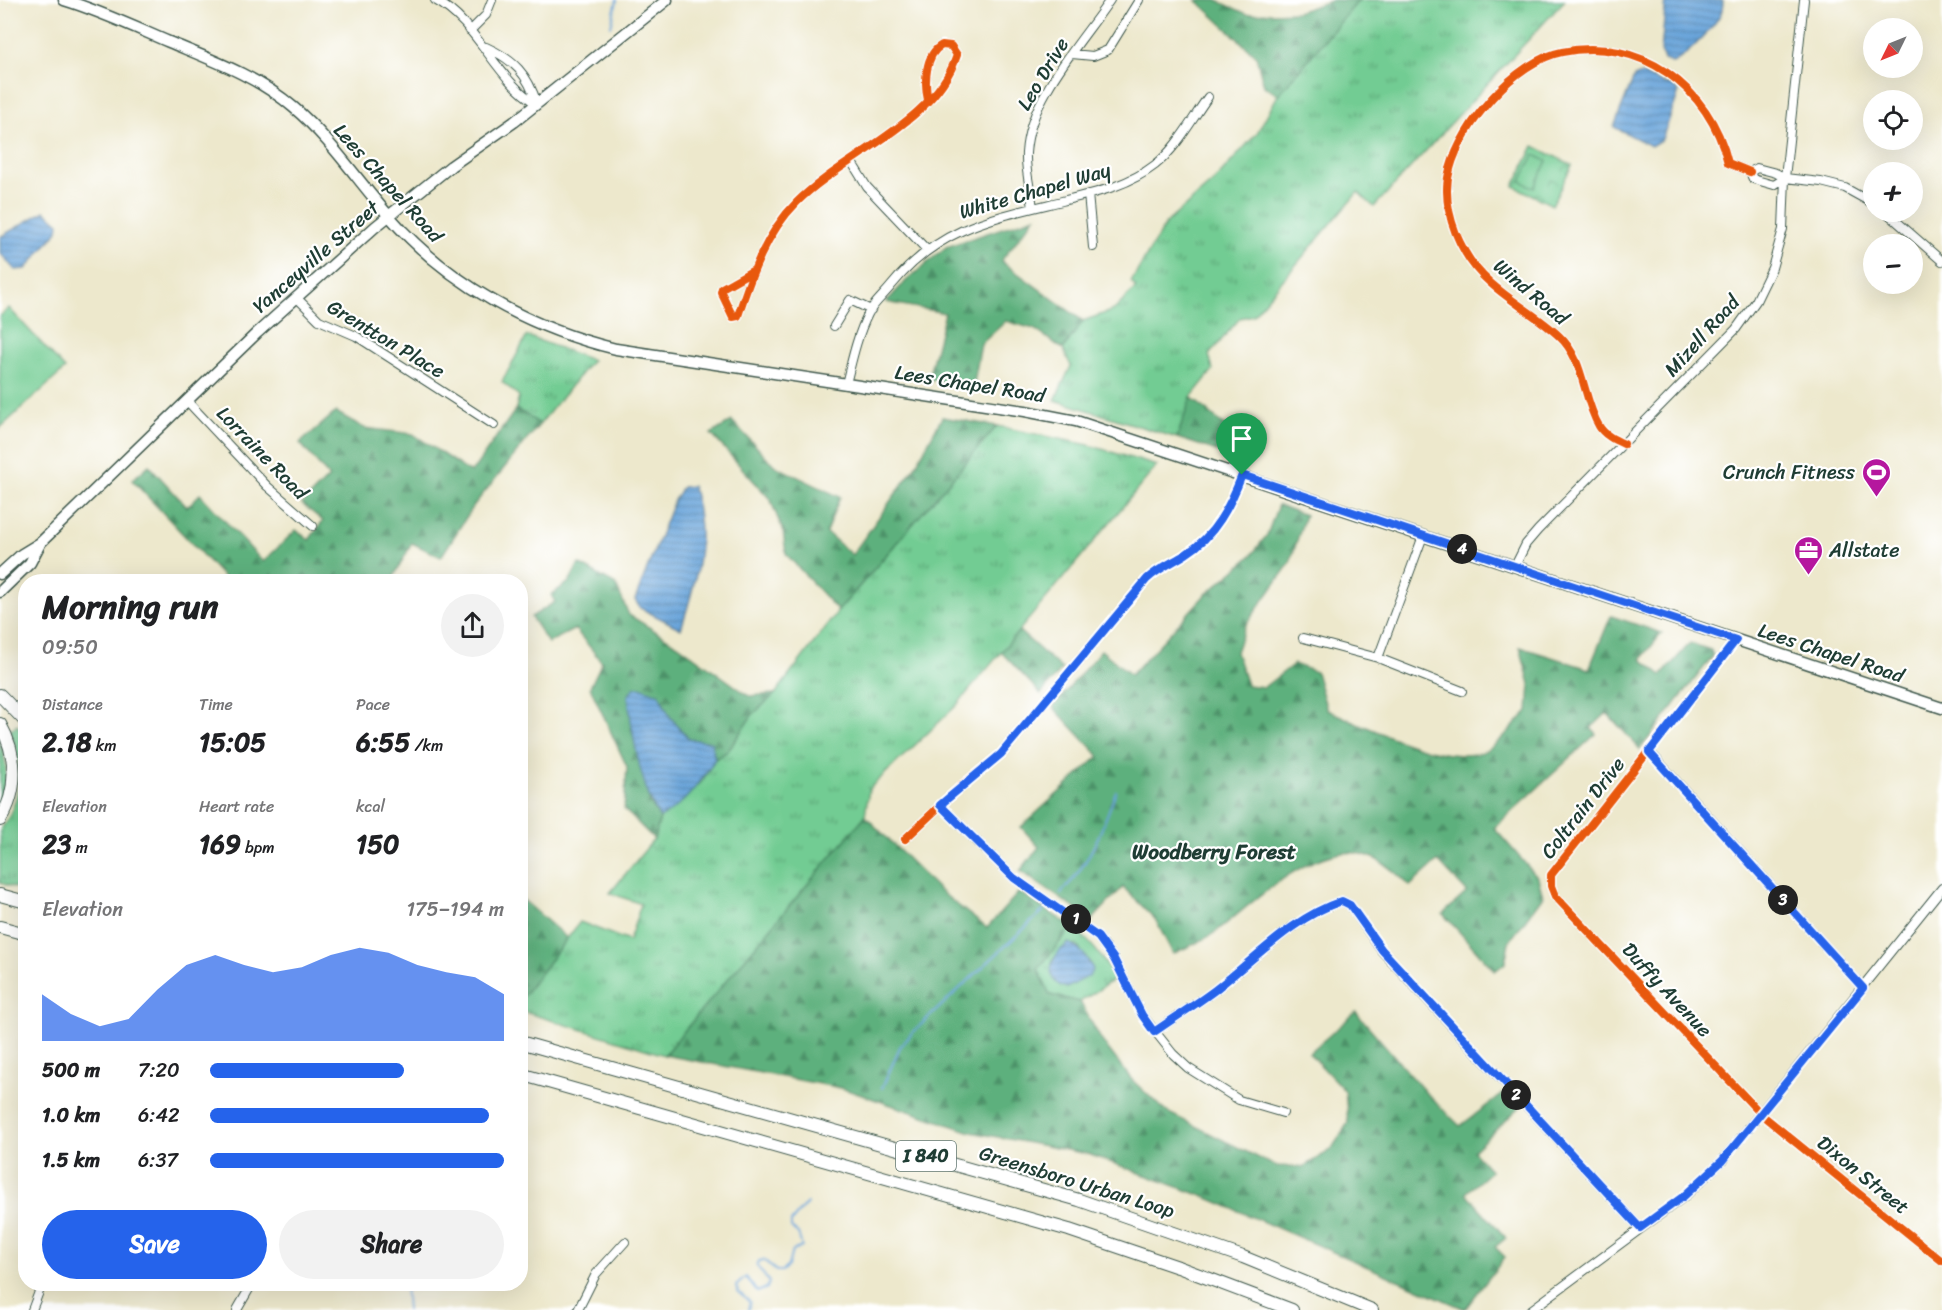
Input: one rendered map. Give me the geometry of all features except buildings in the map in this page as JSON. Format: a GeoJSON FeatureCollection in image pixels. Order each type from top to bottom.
{"type":"FeatureCollection","features":[{"type":"Feature","properties":{"kind":"highway"},"geometry":{"type":"LineString","coordinates":[[0,695],[18,714]]}},
{"type":"Feature","properties":{"kind":"highway"},"geometry":{"type":"LineString","coordinates":[[0,724],[12,754],[14,775],[11,796],[0,820]]}},
{"type":"Feature","properties":{"kind":"highway"},"geometry":{"type":"LineString","coordinates":[[0,895],[18,900]]}},
{"type":"Feature","properties":{"kind":"highway"},"geometry":{"type":"LineString","coordinates":[[0,927],[18,932]]}},
{"type":"Feature","properties":{"kind":"highway","name":"Greensboro Urban Loop"},"geometry":{"type":"LineString","coordinates":[[528,1044],[1078,1200],[1243,1257],[1372,1310]]}},
{"type":"Feature","properties":{"kind":"highway","name":"I 840"},"geometry":{"type":"LineString","coordinates":[[528,1076],[1070,1230],[1178,1267],[1292,1310]]}},
{"type":"Feature","properties":{"kind":"main road","name":"Lees Chapel Road"},"geometry":{"type":"LineString","coordinates":[[64,0],[228,67],[272,90],[310,122],[389,216],[424,251],[471,288],[522,316],[556,331],[616,349],[1049,414],[1242,475],[1942,708]]}},
{"type":"Feature","properties":{"kind":"main road","name":"Yanceyville Street"},"geometry":{"type":"LineString","coordinates":[[0,574],[22,554],[40,543],[296,297],[389,216],[451,166],[537,104],[667,0]]}},
{"type":"Feature","properties":{"kind":"main road","name":"Yanceyville Street"},"geometry":{"type":"LineString","coordinates":[[19,574],[30,563],[40,543]]}},
{"type":"Feature","properties":{"kind":"main road","name":"Yanceyville Street"},"geometry":{"type":"LineString","coordinates":[[0,592],[18,575]]}},
{"type":"Feature","properties":{"kind":"street"},"geometry":{"type":"LineString","coordinates":[[435,0],[454,10],[520,94],[537,104]]}},
{"type":"Feature","properties":{"kind":"street"},"geometry":{"type":"LineString","coordinates":[[471,31],[486,15],[492,0]]}},
{"type":"Feature","properties":{"kind":"street","name":"Leo Drive"},"geometry":{"type":"LineString","coordinates":[[1033,208],[1026,168],[1028,138],[1043,97],[1110,0]]}},
{"type":"Feature","properties":{"kind":"street"},"geometry":{"type":"LineString","coordinates":[[1072,54],[1093,56],[1108,50],[1139,0]]}},
{"type":"Feature","properties":{"kind":"street","name":"Mizell Road"},"geometry":{"type":"LineString","coordinates":[[1515,566],[1526,544],[1538,530],[1736,329],[1756,301],[1772,268],[1783,229],[1785,178],[1804,0]]}},
{"type":"Feature","properties":{"kind":"street"},"geometry":{"type":"LineString","coordinates":[[483,45],[508,57],[531,85],[537,104]]}},
{"type":"Feature","properties":{"kind":"street"},"geometry":{"type":"LineString","coordinates":[[752,271],[722,288],[721,292],[733,317],[738,316],[752,271],[774,232],[795,205],[851,161],[896,130],[928,100],[950,76],[957,56],[951,46],[942,45],[933,53],[924,81],[928,100]]}},
{"type":"Feature","properties":{"kind":"street","name":"Wind Road"},"geometry":{"type":"LineString","coordinates":[[1624,444],[1599,428],[1580,368],[1561,337],[1497,289],[1466,254],[1449,212],[1450,168],[1483,108],[1511,78],[1560,52],[1596,48],[1645,59],[1669,71],[1706,113],[1723,142],[1728,163],[1749,172],[1753,180],[1774,185],[1785,178]]}},
{"type":"Feature","properties":{"kind":"street"},"geometry":{"type":"LineString","coordinates":[[506,76],[517,67]]}},
{"type":"Feature","properties":{"kind":"street","name":"White Chapel Way"},"geometry":{"type":"LineString","coordinates":[[846,384],[856,345],[871,310],[896,280],[927,249],[962,229],[1133,179],[1155,165],[1167,153],[1208,97]]}},
{"type":"Feature","properties":{"kind":"street"},"geometry":{"type":"LineString","coordinates":[[851,161],[867,187],[927,249]]}},
{"type":"Feature","properties":{"kind":"street","name":"Wind Road"},"geometry":{"type":"LineString","coordinates":[[1749,172],[1757,168],[1785,178],[1821,182],[1845,188],[1863,198]]}},
{"type":"Feature","properties":{"kind":"street"},"geometry":{"type":"LineString","coordinates":[[1088,194],[1092,247]]}},
{"type":"Feature","properties":{"kind":"street"},"geometry":{"type":"LineString","coordinates":[[1897,222],[1942,261]]}},
{"type":"Feature","properties":{"kind":"street","name":"Grentton Place"},"geometry":{"type":"LineString","coordinates":[[296,297],[319,320],[357,336],[494,425]]}},
{"type":"Feature","properties":{"kind":"street"},"geometry":{"type":"LineString","coordinates":[[834,326],[850,300],[871,310]]}},
{"type":"Feature","properties":{"kind":"street","name":"Lorraine Road"},"geometry":{"type":"LineString","coordinates":[[188,402],[267,486],[313,526]]}},
{"type":"Feature","properties":{"kind":"street"},"geometry":{"type":"LineString","coordinates":[[905,839],[940,805],[1001,754],[1147,579],[1160,567],[1188,553],[1210,534],[1227,510],[1242,475]]}},
{"type":"Feature","properties":{"kind":"street"},"geometry":{"type":"LineString","coordinates":[[1378,658],[1423,536]]}},
{"type":"Feature","properties":{"kind":"street"},"geometry":{"type":"LineString","coordinates":[[1303,638],[1378,658],[1462,691]]}},
{"type":"Feature","properties":{"kind":"street","name":"Coltrain Drive"},"geometry":{"type":"LineString","coordinates":[[1551,886],[1551,875],[1736,640]]}},
{"type":"Feature","properties":{"kind":"street"},"geometry":{"type":"LineString","coordinates":[[1649,752],[1863,988]]}},
{"type":"Feature","properties":{"kind":"street"},"geometry":{"type":"LineString","coordinates":[[940,805],[1014,878],[1098,937],[1114,959],[1142,1015],[1173,1054],[1202,1079],[1239,1100],[1283,1113]]}},
{"type":"Feature","properties":{"kind":"street","name":"Duffy Avenue"},"geometry":{"type":"LineString","coordinates":[[1551,886],[1555,896],[1762,1115]]}},
{"type":"Feature","properties":{"kind":"street"},"geometry":{"type":"LineString","coordinates":[[1531,1310],[1703,1180],[1762,1115],[1942,888]]}},
{"type":"Feature","properties":{"kind":"street"},"geometry":{"type":"LineString","coordinates":[[1154,1032],[1214,990],[1302,920],[1321,908],[1342,901],[1350,905],[1382,950],[1640,1228]]}},
{"type":"Feature","properties":{"kind":"street","name":"Dixon Street"},"geometry":{"type":"LineString","coordinates":[[1762,1115],[1942,1261]]}},
{"type":"Feature","properties":{"kind":"street"},"geometry":{"type":"LineString","coordinates":[[578,1310],[596,1274],[625,1242]]}},
{"type":"Feature","properties":{"kind":"street"},"geometry":{"type":"LineString","coordinates":[[32,1310],[39,1291]]}},
{"type":"Feature","properties":{"kind":"street"},"geometry":{"type":"LineString","coordinates":[[237,1310],[248,1291]]}},
{"type":"Feature","properties":{"kind":"green space"},"geometry":{"type":"Polygon","coordinates":[[[1196,0],[1216,0],[1247,14],[1297,12],[1333,0],[1359,0],[1278,95],[1264,86],[1256,56],[1196,0]]]}},
{"type":"Feature","properties":{"kind":"green space"},"geometry":{"type":"Polygon","coordinates":[[[1359,0],[1565,0],[1374,207],[1358,192],[1253,315],[1240,318],[1209,355],[1213,370],[1191,397],[1177,438],[1055,400],[1071,366],[1063,349],[1083,321],[1114,310],[1136,288],[1131,282],[1166,223],[1215,180],[1257,133],[1278,95],[1359,0]]]}},
{"type":"Feature","properties":{"kind":"green space"},"geometry":{"type":"Polygon","coordinates":[[[1534,146],[1572,165],[1552,205],[1514,186],[1534,146]]]}},
{"type":"Feature","properties":{"kind":"green space"},"geometry":{"type":"Polygon","coordinates":[[[1534,155],[1547,161],[1534,188],[1521,181],[1534,155]]]}},
{"type":"Feature","properties":{"kind":"green space"},"geometry":{"type":"Polygon","coordinates":[[[1035,217],[1001,261],[1083,321],[1063,349],[1034,329],[1006,321],[981,344],[973,388],[928,379],[945,313],[886,302],[906,281],[946,247],[1035,217]]]}},
{"type":"Feature","properties":{"kind":"green space"},"geometry":{"type":"Polygon","coordinates":[[[9,308],[65,369],[0,428],[0,316],[9,308]]]}},
{"type":"Feature","properties":{"kind":"green space"},"geometry":{"type":"Polygon","coordinates":[[[527,336],[592,360],[540,424],[516,409],[519,396],[502,382],[527,336]]]}},
{"type":"Feature","properties":{"kind":"green space"},"geometry":{"type":"Polygon","coordinates":[[[1191,397],[1249,447],[1245,460],[1177,438],[1191,397]]]}},
{"type":"Feature","properties":{"kind":"green space"},"geometry":{"type":"Polygon","coordinates":[[[516,409],[540,424],[474,505],[441,557],[412,543],[395,574],[220,574],[132,480],[149,465],[187,507],[200,494],[263,562],[296,530],[309,540],[323,521],[302,504],[329,477],[300,443],[336,412],[364,428],[413,434],[471,473],[516,409]]]}},
{"type":"Feature","properties":{"kind":"green space"},"geometry":{"type":"Polygon","coordinates":[[[942,417],[997,426],[838,611],[786,554],[783,531],[770,499],[711,434],[732,421],[775,466],[840,497],[826,532],[852,555],[916,465],[942,417]]]}},
{"type":"Feature","properties":{"kind":"green space"},"geometry":{"type":"Polygon","coordinates":[[[997,426],[1089,445],[1157,466],[956,706],[869,789],[865,816],[664,1055],[528,1013],[528,989],[580,922],[629,941],[641,904],[610,893],[654,839],[660,818],[682,802],[703,780],[715,759],[728,751],[752,715],[775,694],[838,611],[997,426]]]}},
{"type":"Feature","properties":{"kind":"green space"},"geometry":{"type":"Polygon","coordinates":[[[1278,505],[1305,515],[1290,563],[1245,626],[1236,652],[1247,685],[1264,687],[1294,664],[1316,672],[1327,710],[1410,744],[1456,755],[1476,754],[1492,747],[1528,711],[1530,684],[1520,647],[1589,669],[1611,616],[1662,633],[1641,659],[1662,675],[1690,643],[1711,650],[1713,656],[1640,749],[1607,713],[1591,728],[1596,734],[1494,828],[1538,878],[1543,896],[1509,942],[1505,963],[1495,971],[1443,914],[1467,892],[1438,861],[1410,886],[1380,861],[1371,857],[1342,853],[1325,857],[1308,864],[1274,885],[1209,936],[1173,954],[1155,919],[1123,887],[1092,920],[1020,871],[1039,847],[1021,827],[1099,756],[1053,707],[1101,650],[1131,675],[1205,595],[1250,557],[1267,535],[1278,505]]]}},
{"type":"Feature","properties":{"kind":"green space"},"geometry":{"type":"Polygon","coordinates":[[[579,564],[616,585],[629,615],[678,645],[749,696],[775,694],[752,715],[728,751],[715,759],[711,742],[689,739],[670,717],[659,693],[630,693],[632,730],[650,803],[660,818],[654,839],[624,809],[627,767],[590,687],[602,662],[575,629],[548,643],[531,617],[555,602],[551,595],[569,582],[579,564]]]}},
{"type":"Feature","properties":{"kind":"green space"},"geometry":{"type":"Polygon","coordinates":[[[1019,631],[1062,669],[1041,694],[1001,652],[1019,631]]]}},
{"type":"Feature","properties":{"kind":"green space"},"geometry":{"type":"Polygon","coordinates":[[[18,726],[18,763],[16,752],[9,731],[18,726]]]}},
{"type":"Feature","properties":{"kind":"green space"},"geometry":{"type":"Polygon","coordinates":[[[0,741],[6,773],[0,805],[0,741]]]}},
{"type":"Feature","properties":{"kind":"green space"},"geometry":{"type":"Polygon","coordinates":[[[18,784],[18,889],[0,883],[1,828],[9,816],[17,795],[18,784]]]}},
{"type":"Feature","properties":{"kind":"green space"},"geometry":{"type":"Polygon","coordinates":[[[865,816],[941,892],[987,928],[1019,892],[1072,927],[1038,969],[1050,995],[1080,1002],[1102,1041],[1132,1080],[1165,1111],[1275,1166],[1303,1167],[1331,1150],[1348,1123],[1345,1091],[1309,1053],[1356,1012],[1426,1093],[1460,1126],[1505,1092],[1520,1107],[1473,1151],[1491,1171],[1466,1193],[1506,1238],[1495,1247],[1505,1257],[1465,1309],[1208,1198],[1088,1154],[971,1132],[841,1088],[664,1055],[865,816]]]}},
{"type":"Feature","properties":{"kind":"green space"},"geometry":{"type":"Polygon","coordinates":[[[528,904],[567,938],[528,990],[528,904]]]}},
{"type":"Feature","properties":{"kind":"green space"},"geometry":{"type":"Polygon","coordinates":[[[1072,927],[1096,951],[1115,979],[1080,1002],[1050,995],[1038,969],[1072,927]],[[1068,943],[1052,961],[1054,978],[1067,988],[1091,964],[1077,946],[1068,943]]]}},
{"type":"Feature","properties":{"kind":"water"},"geometry":{"type":"Polygon","coordinates":[[[1666,0],[1723,0],[1721,13],[1712,27],[1691,49],[1672,63],[1664,60],[1661,51],[1666,0]]]}},
{"type":"Feature","properties":{"kind":"water"},"geometry":{"type":"Polygon","coordinates":[[[1641,74],[1673,87],[1679,92],[1662,139],[1651,146],[1614,127],[1634,77],[1641,74]]]}},
{"type":"Feature","properties":{"kind":"water"},"geometry":{"type":"Polygon","coordinates":[[[45,211],[59,223],[58,231],[26,269],[15,270],[0,253],[0,237],[45,211]]]}},
{"type":"Feature","properties":{"kind":"water"},"geometry":{"type":"Polygon","coordinates":[[[692,486],[700,523],[699,558],[692,593],[681,629],[640,608],[635,600],[674,500],[682,487],[692,486]]]}},
{"type":"Feature","properties":{"kind":"water"},"geometry":{"type":"Polygon","coordinates":[[[640,687],[659,694],[670,717],[689,739],[711,742],[715,759],[692,792],[660,818],[642,776],[632,726],[628,696],[634,688],[640,687]]]}},
{"type":"Feature","properties":{"kind":"water"},"geometry":{"type":"Polygon","coordinates":[[[1070,943],[1084,954],[1093,969],[1089,976],[1067,988],[1059,984],[1051,973],[1054,959],[1070,943]]]}},
{"type":"Feature","properties":{"kind":"waterway"},"geometry":{"type":"LineString","coordinates":[[611,26],[617,0]]}},
{"type":"Feature","properties":{"kind":"waterway"},"geometry":{"type":"LineString","coordinates":[[1061,893],[1087,858],[1100,833],[1116,791]]}},
{"type":"Feature","properties":{"kind":"waterway"},"geometry":{"type":"LineString","coordinates":[[882,1088],[900,1047],[912,1033],[1043,911]]}},
{"type":"Feature","properties":{"kind":"waterway"},"geometry":{"type":"LineString","coordinates":[[748,1310],[750,1302],[738,1292],[736,1286],[746,1277],[757,1292],[767,1288],[769,1282],[757,1266],[759,1261],[764,1260],[776,1271],[782,1271],[788,1266],[792,1251],[802,1247],[798,1233],[791,1228],[791,1222],[807,1203]]}},
{"type":"Feature","properties":{"kind":"waterway"},"geometry":{"type":"LineString","coordinates":[[406,1291],[407,1310]]}},
{"type":"Feature","properties":{"kind":"cycle path"},"geometry":{"type":"LineString","coordinates":[[752,271],[722,288],[721,292],[733,317],[738,316],[761,255],[786,214],[816,185],[909,119],[929,100],[946,79],[957,55],[951,46],[942,45],[936,49],[929,62],[926,78],[928,100]]}},
{"type":"Feature","properties":{"kind":"cycle path"},"geometry":{"type":"LineString","coordinates":[[1624,444],[1607,435],[1599,426],[1593,415],[1579,367],[1559,336],[1496,288],[1484,277],[1465,252],[1449,212],[1447,190],[1456,151],[1478,115],[1493,97],[1526,68],[1544,58],[1562,52],[1591,49],[1618,52],[1644,60],[1667,73],[1688,90],[1705,111],[1719,136],[1728,163],[1750,172]]}},
{"type":"Feature","properties":{"kind":"cycle path"},"geometry":{"type":"LineString","coordinates":[[905,839],[962,785],[1001,754],[1147,579],[1196,547],[1205,538],[1226,509],[1241,475]]}},
{"type":"Feature","properties":{"kind":"cycle path"},"geometry":{"type":"LineString","coordinates":[[1736,640],[1551,875],[1551,886],[1555,896],[1762,1115],[1942,1261]]}},
{"type":"Feature","properties":{"kind":"place","name":"Crunch Fitness"},"geometry":{"type":"Point","coordinates":[1876,498]}},
{"type":"Feature","properties":{"kind":"place","name":"Allstate"},"geometry":{"type":"Point","coordinates":[1808,576]}},
{"type":"Feature","properties":{"kind":"district","name":"Woodberry Forest"},"geometry":{"type":"Point","coordinates":[1214,852]}},
{"type":"Feature","properties":{"kind":"route"},"geometry":{"type":"LineString","coordinates":[[1242,475],[1736,640],[1649,752],[1863,988],[1762,1115],[1722,1161],[1684,1196],[1640,1228],[1382,950],[1368,934],[1350,905],[1342,901],[1321,908],[1302,920],[1214,990],[1154,1032],[1142,1015],[1114,959],[1098,937],[1082,923],[1014,878],[940,805],[1001,754],[1147,579],[1160,567],[1188,553],[1210,534],[1227,510],[1242,475]]}}]}
